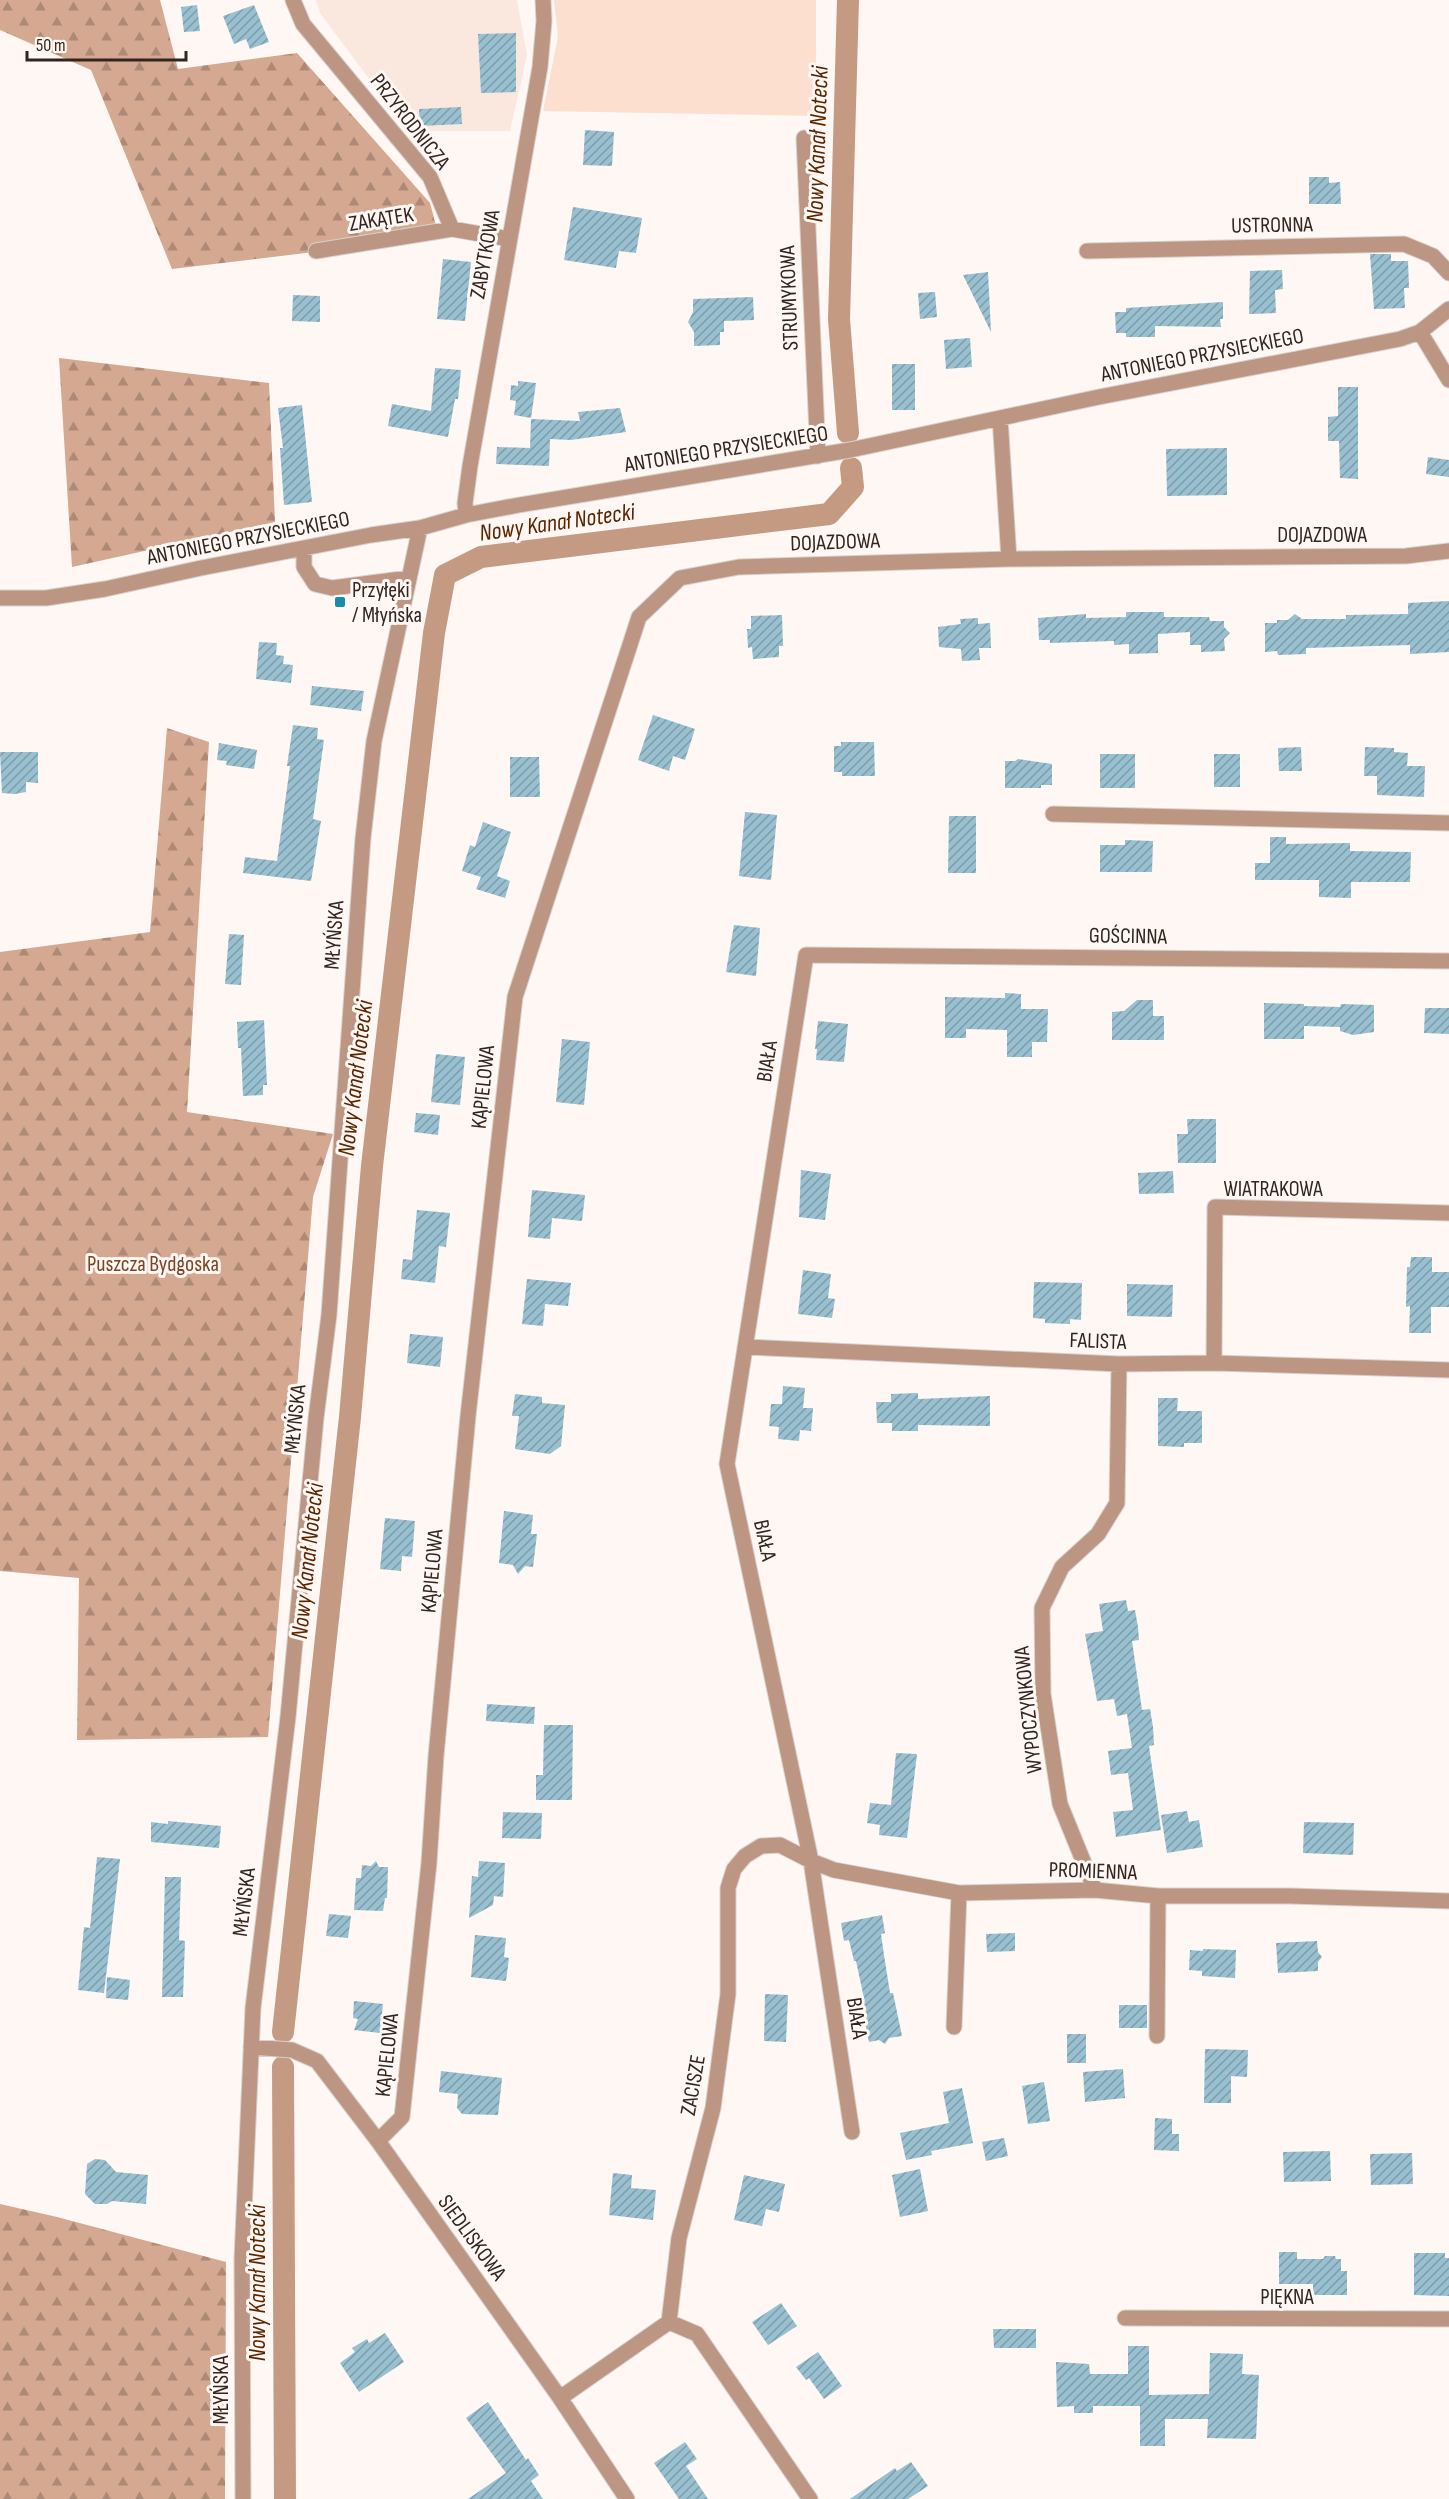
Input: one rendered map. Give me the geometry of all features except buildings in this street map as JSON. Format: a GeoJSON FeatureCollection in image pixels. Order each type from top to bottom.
{"type":"FeatureCollection","features":[{"type":"Feature","properties":{"kind":"street","name":"PRZYRODNICZA"},"geometry":{"type":"LineString","coordinates":[[293,0],[303,24],[430,177],[452,229]]}},
{"type":"Feature","properties":{"kind":"street","name":"ZABYTKOWA"},"geometry":{"type":"LineString","coordinates":[[466,515],[465,503],[470,466],[540,67],[544,21],[543,0]]}},
{"type":"Feature","properties":{"kind":"street","name":"STRUMYKOWA"},"geometry":{"type":"LineString","coordinates":[[804,138],[818,456]]}},
{"type":"Feature","properties":{"kind":"street"},"geometry":{"type":"LineString","coordinates":[[452,229],[509,238]]}},
{"type":"Feature","properties":{"kind":"street","name":"ZAKĄTEK"},"geometry":{"type":"LineString","coordinates":[[316,251],[452,229]]}},
{"type":"Feature","properties":{"kind":"street","name":"USTRONNA"},"geometry":{"type":"LineString","coordinates":[[1087,250],[1404,244],[1432,256],[1449,273]]}},
{"type":"Feature","properties":{"kind":"street","name":"ANTONIEGO PRZYSIECKIEGO"},"geometry":{"type":"LineString","coordinates":[[0,598],[46,598],[105,589],[371,535],[420,528],[466,515],[818,456],[1110,395],[1379,344],[1420,332],[1449,309]]}},
{"type":"Feature","properties":{"kind":"street"},"geometry":{"type":"LineString","coordinates":[[1420,332],[1449,380]]}},
{"type":"Feature","properties":{"kind":"street"},"geometry":{"type":"LineString","coordinates":[[1000,418],[1009,559]]}},
{"type":"Feature","properties":{"kind":"street","name":"MŁYŃSKA"},"geometry":{"type":"LineString","coordinates":[[243,2499],[242,2258],[253,2008],[287,1727],[316,1418],[329,1315],[363,838],[374,741],[420,528]]}},
{"type":"Feature","properties":{"kind":"street"},"geometry":{"type":"LineString","coordinates":[[304,549],[304,567],[315,584],[332,588],[408,578]]}},
{"type":"Feature","properties":{"kind":"street","name":"DOJAZDOWA"},"geometry":{"type":"LineString","coordinates":[[515,997],[639,617],[680,578],[739,567],[1009,559],[1406,556],[1449,551]]}},
{"type":"Feature","properties":{"kind":"street"},"geometry":{"type":"LineString","coordinates":[[1053,814],[1449,823]]}},
{"type":"Feature","properties":{"kind":"street","name":"GOŚCINNA"},"geometry":{"type":"LineString","coordinates":[[806,955],[1449,961]]}},
{"type":"Feature","properties":{"kind":"street","name":"BIAŁA"},"geometry":{"type":"LineString","coordinates":[[806,955],[727,1464],[811,1861],[852,2132]]}},
{"type":"Feature","properties":{"kind":"street","name":"KĄPIELOWA"},"geometry":{"type":"LineString","coordinates":[[378,2141],[402,2116],[429,1863],[436,1756],[467,1427],[515,997]]}},
{"type":"Feature","properties":{"kind":"street","name":"WIATRAKOWA"},"geometry":{"type":"LineString","coordinates":[[1214,1363],[1215,1207],[1449,1213]]}},
{"type":"Feature","properties":{"kind":"street","name":"FALISTA"},"geometry":{"type":"LineString","coordinates":[[745,1347],[1119,1365],[1214,1363],[1449,1370]]}},
{"type":"Feature","properties":{"kind":"street","name":"WYPOCZYNKOWA"},"geometry":{"type":"LineString","coordinates":[[1095,1890],[1060,1804],[1043,1694],[1042,1608],[1062,1567],[1098,1534],[1116,1503],[1119,1365]]}},
{"type":"Feature","properties":{"kind":"street","name":"PROMIENNA"},"geometry":{"type":"LineString","coordinates":[[745,1856],[761,1846],[780,1845],[834,1870],[959,1893],[1095,1890],[1158,1896],[1290,1896],[1449,1901]]}},
{"type":"Feature","properties":{"kind":"street","name":"ZACISZE"},"geometry":{"type":"LineString","coordinates":[[669,2322],[679,2238],[715,2097],[729,1994],[729,1888],[734,1869],[745,1856]]}},
{"type":"Feature","properties":{"kind":"street"},"geometry":{"type":"LineString","coordinates":[[954,2027],[959,1893]]}},
{"type":"Feature","properties":{"kind":"street"},"geometry":{"type":"LineString","coordinates":[[1157,2036],[1158,1896]]}},
{"type":"Feature","properties":{"kind":"street","name":"SIEDLISKOWA"},"geometry":{"type":"LineString","coordinates":[[251,2046],[292,2050],[317,2061],[378,2141],[560,2398],[627,2499]]}},
{"type":"Feature","properties":{"kind":"street","name":"PIĘKNA"},"geometry":{"type":"LineString","coordinates":[[1125,2318],[1449,2319]]}},
{"type":"Feature","properties":{"kind":"street"},"geometry":{"type":"LineString","coordinates":[[560,2398],[669,2322],[697,2334],[810,2499]]}},
{"type":"Feature","properties":{"kind":"shaded area"},"geometry":{"type":"Polygon","coordinates":[[[316,0],[517,0],[527,55],[510,131],[408,131],[320,13],[316,0]]]}},
{"type":"Feature","properties":{"kind":"shaded area"},"geometry":{"type":"Polygon","coordinates":[[[554,0],[816,0],[816,116],[543,111],[558,37],[554,0]]]}},
{"type":"Feature","properties":{"kind":"green space"},"geometry":{"type":"Polygon","coordinates":[[[0,0],[160,0],[178,69],[297,53],[430,203],[439,237],[172,269],[91,70],[0,30],[0,0]]]}},
{"type":"Feature","properties":{"kind":"green space"},"geometry":{"type":"Polygon","coordinates":[[[59,358],[269,383],[275,522],[72,567],[59,358]]]}},
{"type":"Feature","properties":{"kind":"green space","name":"Puszcza Bydgoska"},"geometry":{"type":"Polygon","coordinates":[[[167,728],[209,742],[187,1112],[333,1134],[313,1197],[268,1737],[77,1740],[79,1578],[0,1571],[0,952],[150,932],[167,728]]]}},
{"type":"Feature","properties":{"kind":"green space"},"geometry":{"type":"Polygon","coordinates":[[[0,2204],[226,2262],[225,2499],[0,2499],[0,2204]]]}},
{"type":"Feature","properties":{"kind":"waterway","name":"Nowy Kanał Notecki"},"geometry":{"type":"LineString","coordinates":[[848,0],[839,319],[848,433]]}},
{"type":"Feature","properties":{"kind":"waterway","name":"Nowy Kanał Notecki"},"geometry":{"type":"LineString","coordinates":[[283,2032],[350,1417],[372,1166],[434,633],[445,575],[481,557],[829,514],[853,487],[851,468]]}},
{"type":"Feature","properties":{"kind":"waterway","name":"Nowy Kanał Notecki"},"geometry":{"type":"LineString","coordinates":[[283,2067],[285,2499]]}},
{"type":"Feature","properties":{"kind":"place","name":"Przyłęki / Młyńska"},"geometry":{"type":"Point","coordinates":[340,602]}}]}
